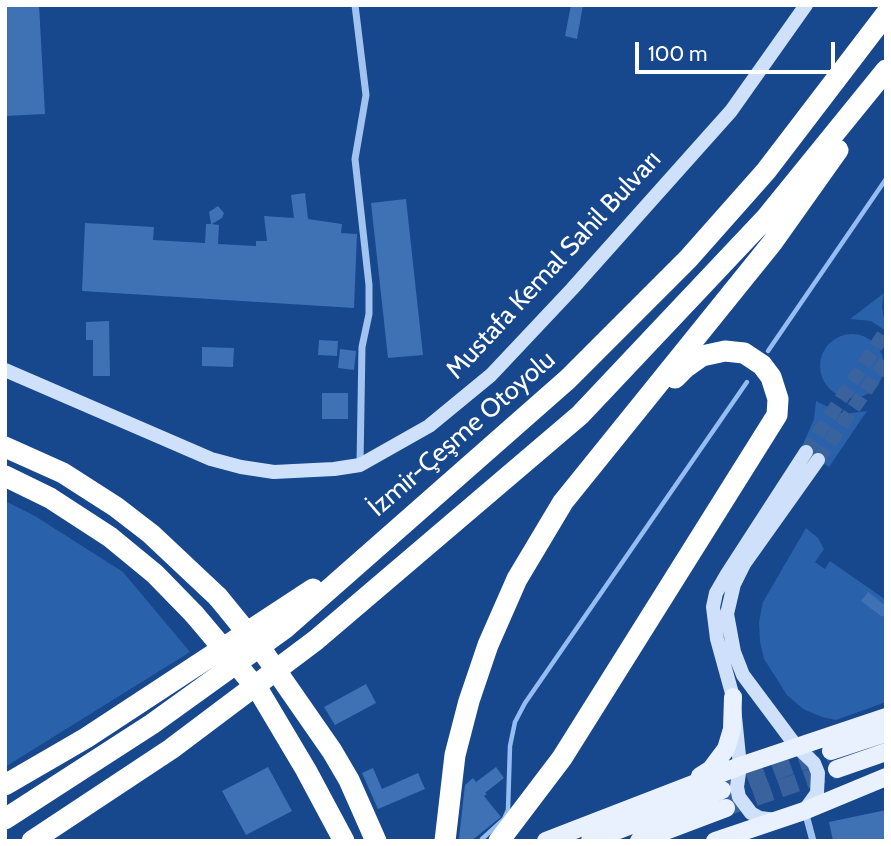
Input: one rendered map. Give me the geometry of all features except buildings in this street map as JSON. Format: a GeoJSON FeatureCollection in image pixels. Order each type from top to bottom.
{"type":"FeatureCollection","features":[{"type":"Feature","properties":{"kind":"highway","name":"İzmir-Çeşme Otoyolu"},"geometry":{"type":"LineString","coordinates":[[5,819],[152,724],[284,629],[568,379],[688,259],[766,171],[886,14]]}},
{"type":"Feature","properties":{"kind":"highway"},"geometry":{"type":"LineString","coordinates":[[445,841],[455,755],[488,645],[517,579],[563,502],[772,243],[842,144],[886,71]]}},
{"type":"Feature","properties":{"kind":"highway"},"geometry":{"type":"LineString","coordinates":[[32,841],[171,749],[316,640],[580,415],[765,219],[886,71]]}},
{"type":"Feature","properties":{"kind":"highway"},"geometry":{"type":"LineString","coordinates":[[499,841],[562,758],[774,423],[778,399],[771,377],[762,365],[744,354],[725,351],[702,356],[685,368],[563,502]]}},
{"type":"Feature","properties":{"kind":"highway"},"geometry":{"type":"LineString","coordinates":[[5,447],[63,473],[116,507],[151,534],[218,597],[259,647],[332,751],[376,841]]}},
{"type":"Feature","properties":{"kind":"highway"},"geometry":{"type":"LineString","coordinates":[[5,476],[50,498],[110,537],[155,574],[194,614],[259,691],[344,841]]}},
{"type":"Feature","properties":{"kind":"highway"},"geometry":{"type":"LineString","coordinates":[[5,785],[86,738],[379,545]]}},
{"type":"Feature","properties":{"kind":"main road","name":"Mustafa Kemal Sahil Bulvarı"},"geometry":{"type":"LineString","coordinates":[[5,370],[211,459],[274,472],[360,465],[429,426],[491,375],[732,111],[806,5]]}},
{"type":"Feature","properties":{"kind":"main road"},"geometry":{"type":"LineString","coordinates":[[777,820],[760,818],[743,806],[737,787],[740,766],[733,697],[717,639],[713,607],[716,593],[812,456],[744,564],[734,584],[727,614],[734,652],[743,675],[796,746],[814,763],[818,773],[817,793],[804,811]]}},
{"type":"Feature","properties":{"kind":"main road"},"geometry":{"type":"LineString","coordinates":[[680,790],[711,769],[726,749],[732,729],[733,697]]}},
{"type":"Feature","properties":{"kind":"main road"},"geometry":{"type":"LineString","coordinates":[[546,841],[740,766],[886,717]]}},
{"type":"Feature","properties":{"kind":"main road"},"geometry":{"type":"LineString","coordinates":[[831,751],[886,733]]}},
{"type":"Feature","properties":{"kind":"main road"},"geometry":{"type":"LineString","coordinates":[[837,769],[886,752]]}},
{"type":"Feature","properties":{"kind":"main road"},"geometry":{"type":"LineString","coordinates":[[715,841],[804,811],[886,776]]}},
{"type":"Feature","properties":{"kind":"main road"},"geometry":{"type":"LineString","coordinates":[[590,841],[724,799],[639,841]]}},
{"type":"Feature","properties":{"kind":"street"},"geometry":{"type":"LineString","coordinates":[[355,5],[366,95],[355,159],[369,295],[369,314],[362,347],[360,465]]}},
{"type":"Feature","properties":{"kind":"street"},"geometry":{"type":"LineString","coordinates":[[804,811],[813,841]]}},
{"type":"Feature","properties":{"kind":"shaded area"},"geometry":{"type":"Polygon","coordinates":[[[884,293],[882,307],[886,331],[871,321],[850,319],[884,293]]]}},
{"type":"Feature","properties":{"kind":"shaded area"},"geometry":{"type":"Polygon","coordinates":[[[852,334],[870,340],[878,348],[884,366],[878,384],[870,392],[852,398],[834,392],[826,384],[820,366],[826,348],[834,340],[852,334]]]}},
{"type":"Feature","properties":{"kind":"shaded area"},"geometry":{"type":"Polygon","coordinates":[[[816,401],[843,414],[867,411],[829,467],[801,449],[814,419],[816,401]]]}},
{"type":"Feature","properties":{"kind":"shaded area"},"geometry":{"type":"Polygon","coordinates":[[[5,501],[35,516],[123,572],[190,652],[5,767],[5,501]]]}},
{"type":"Feature","properties":{"kind":"shaded area"},"geometry":{"type":"Polygon","coordinates":[[[806,528],[818,538],[824,549],[815,562],[825,569],[830,561],[886,600],[886,702],[836,720],[803,709],[787,695],[764,659],[760,642],[759,622],[763,602],[806,528]]]}},
{"type":"Feature","properties":{"kind":"waterway"},"geometry":{"type":"LineString","coordinates":[[768,351],[886,179]]}},
{"type":"Feature","properties":{"kind":"waterway"},"geometry":{"type":"LineString","coordinates":[[482,839],[504,819],[508,810],[510,746],[515,722],[525,703],[747,382]]}},
{"type":"Feature","properties":{"kind":"tunnel"},"geometry":{"type":"LineString","coordinates":[[806,452],[886,331]]}},
{"type":"Feature","properties":{"kind":"tunnel"},"geometry":{"type":"LineString","coordinates":[[818,460],[886,361]]}},
{"type":"Feature","properties":{"kind":"tunnel"},"geometry":{"type":"LineString","coordinates":[[723,790],[831,751]]}},
{"type":"Feature","properties":{"kind":"tunnel"},"geometry":{"type":"LineString","coordinates":[[729,806],[837,769]]}}]}
